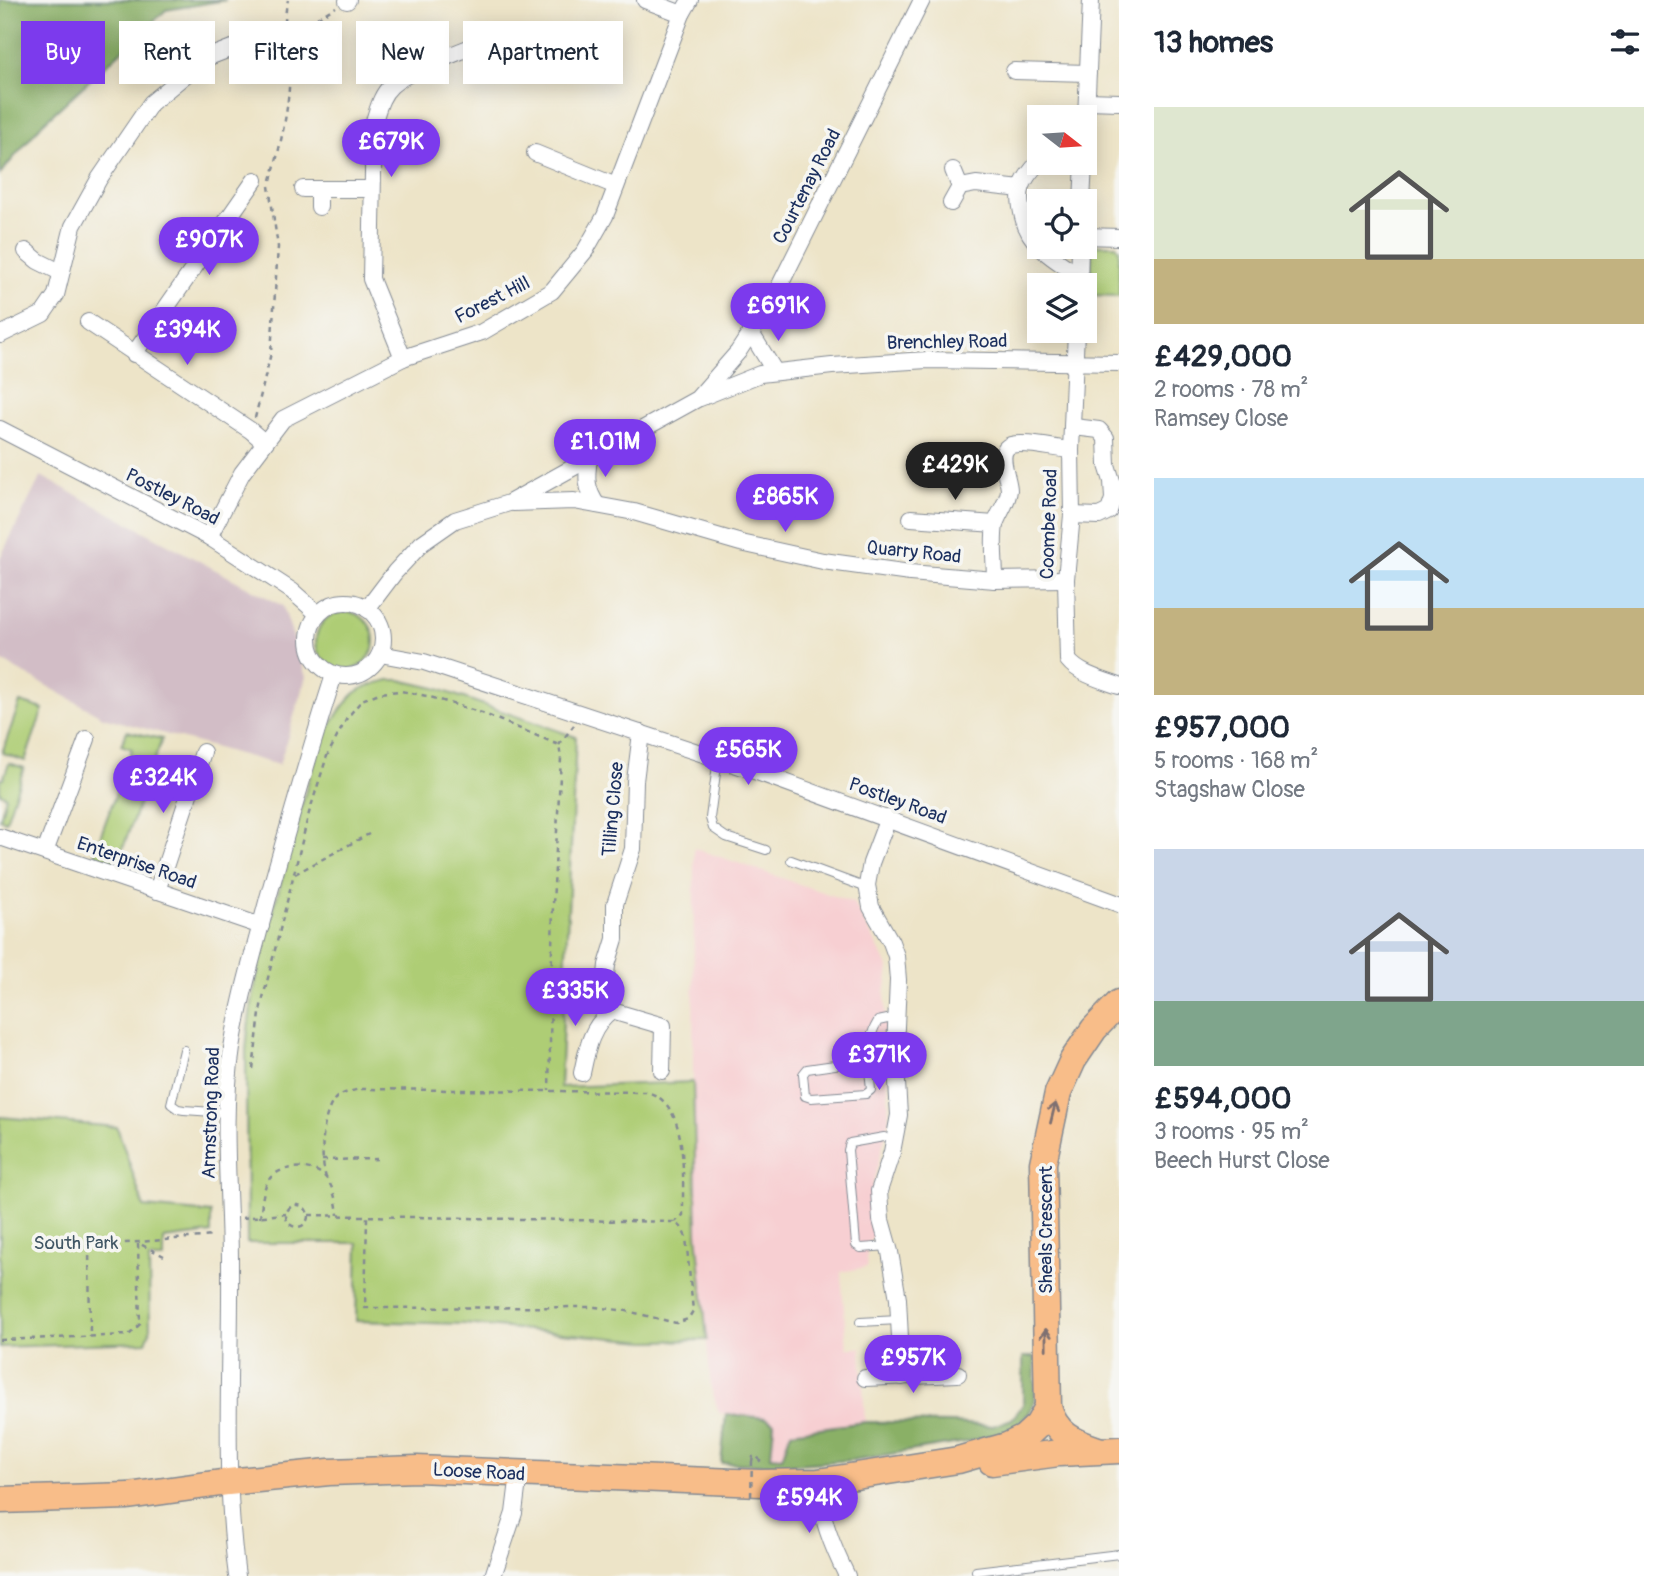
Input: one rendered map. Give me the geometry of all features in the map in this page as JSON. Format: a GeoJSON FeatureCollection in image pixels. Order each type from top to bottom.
{"type":"FeatureCollection","features":[{"type":"Feature","properties":{"kind":"highway","name":"Sheals Crescent"},"geometry":{"type":"LineString","coordinates":[[1048,1407],[1043,1163],[1058,1093],[1073,1060],[1094,1029],[1119,1003]]}},
{"type":"Feature","properties":{"kind":"highway"},"geometry":{"type":"LineString","coordinates":[[1048,1407],[1051,1420],[1063,1434],[1077,1443],[1109,1450]]}},
{"type":"Feature","properties":{"kind":"highway","name":"Loose Road"},"geometry":{"type":"LineString","coordinates":[[0,1500],[128,1496],[329,1472],[417,1469],[760,1483],[818,1482],[958,1461],[1007,1446],[1024,1438],[1038,1424],[1048,1407]]}},
{"type":"Feature","properties":{"kind":"highway","name":"Loose Road"},"geometry":{"type":"LineString","coordinates":[[958,1461],[995,1462],[1109,1450]]}},
{"type":"Feature","properties":{"kind":"street"},"geometry":{"type":"LineString","coordinates":[[645,0],[686,7]]}},
{"type":"Feature","properties":{"kind":"street","name":"Courtenay Road"},"geometry":{"type":"LineString","coordinates":[[367,609],[395,572],[422,543],[455,520],[509,503],[697,399],[738,352],[774,297],[922,0]]}},
{"type":"Feature","properties":{"kind":"street"},"geometry":{"type":"LineString","coordinates":[[1087,105],[1091,0]]}},
{"type":"Feature","properties":{"kind":"street","name":"Forest Hill"},"geometry":{"type":"LineString","coordinates":[[209,537],[242,473],[283,419],[402,358],[482,332],[552,292],[584,251],[605,216],[686,7]]}},
{"type":"Feature","properties":{"kind":"street"},"geometry":{"type":"LineString","coordinates":[[0,335],[43,314],[56,295],[73,226],[99,179],[151,103],[206,58],[229,49]]}},
{"type":"Feature","properties":{"kind":"street"},"geometry":{"type":"LineString","coordinates":[[402,358],[371,279],[374,121],[381,100],[391,86],[463,51]]}},
{"type":"Feature","properties":{"kind":"street"},"geometry":{"type":"LineString","coordinates":[[1014,71],[1088,73]]}},
{"type":"Feature","properties":{"kind":"street"},"geometry":{"type":"LineString","coordinates":[[1087,101],[1119,102]]}},
{"type":"Feature","properties":{"kind":"street"},"geometry":{"type":"LineString","coordinates":[[535,153],[616,186]]}},
{"type":"Feature","properties":{"kind":"street"},"geometry":{"type":"LineString","coordinates":[[953,170],[960,187]]}},
{"type":"Feature","properties":{"kind":"street"},"geometry":{"type":"LineString","coordinates":[[1030,175],[1021,189],[1021,208],[1026,230],[1036,244],[1071,273]]}},
{"type":"Feature","properties":{"kind":"street"},"geometry":{"type":"LineString","coordinates":[[134,354],[255,180]]}},
{"type":"Feature","properties":{"kind":"street"},"geometry":{"type":"LineString","coordinates":[[960,187],[976,184],[1021,189]]}},
{"type":"Feature","properties":{"kind":"street"},"geometry":{"type":"LineString","coordinates":[[951,203],[960,187]]}},
{"type":"Feature","properties":{"kind":"street"},"geometry":{"type":"LineString","coordinates":[[318,207],[311,189],[372,189]]}},
{"type":"Feature","properties":{"kind":"street"},"geometry":{"type":"LineString","coordinates":[[1097,236],[1119,237]]}},
{"type":"Feature","properties":{"kind":"street"},"geometry":{"type":"LineString","coordinates":[[26,251],[38,261],[60,272]]}},
{"type":"Feature","properties":{"kind":"street"},"geometry":{"type":"LineString","coordinates":[[88,322],[264,442]]}},
{"type":"Feature","properties":{"kind":"street"},"geometry":{"type":"LineString","coordinates":[[751,333],[775,372]]}},
{"type":"Feature","properties":{"kind":"street","name":"Coombe Road"},"geometry":{"type":"LineString","coordinates":[[1076,343],[1071,450],[1072,515],[1066,579],[1068,660],[1072,666],[1119,686]]}},
{"type":"Feature","properties":{"kind":"street","name":"Brenchley Road"},"geometry":{"type":"LineString","coordinates":[[697,399],[760,374],[775,372],[927,360],[1119,363]]}},
{"type":"Feature","properties":{"kind":"street"},"geometry":{"type":"LineString","coordinates":[[1072,515],[1100,516],[1110,511],[1113,499],[1105,438],[1099,430],[1073,427]]}},
{"type":"Feature","properties":{"kind":"street","name":"Postley Road"},"geometry":{"type":"LineString","coordinates":[[2,436],[209,537],[292,591],[318,614]]}},
{"type":"Feature","properties":{"kind":"street"},"geometry":{"type":"LineString","coordinates":[[995,580],[995,524],[1009,491],[1009,476],[1002,459],[1005,449],[1011,445],[1027,445],[1071,450]]}},
{"type":"Feature","properties":{"kind":"street"},"geometry":{"type":"LineString","coordinates":[[589,458],[586,479],[588,492],[597,505]]}},
{"type":"Feature","properties":{"kind":"street","name":"Quarry Road"},"geometry":{"type":"LineString","coordinates":[[509,503],[574,501],[597,505],[634,512],[741,543],[823,561],[910,573],[995,580],[1066,579]]}},
{"type":"Feature","properties":{"kind":"street"},"geometry":{"type":"LineString","coordinates":[[911,518],[995,524]]}},
{"type":"Feature","properties":{"kind":"street"},"geometry":{"type":"LineString","coordinates":[[354,603],[367,609],[380,623],[383,638],[380,654],[372,666],[357,675],[334,675],[316,663],[309,648],[309,631],[318,614],[334,604],[354,603]]}},
{"type":"Feature","properties":{"kind":"street","name":"Postley Road"},"geometry":{"type":"LineString","coordinates":[[380,654],[425,662],[718,758],[1119,904]]}},
{"type":"Feature","properties":{"kind":"street","name":"Armstrong Road"},"geometry":{"type":"LineString","coordinates":[[237,1576],[230,1530],[228,1482],[228,1113],[232,1047],[251,959],[300,783],[334,675]]}},
{"type":"Feature","properties":{"kind":"street","name":"Tilling Close"},"geometry":{"type":"LineString","coordinates":[[612,1011],[606,985],[607,965],[615,939],[615,904],[633,849],[635,781],[641,733]]}},
{"type":"Feature","properties":{"kind":"street"},"geometry":{"type":"LineString","coordinates":[[45,852],[87,739]]}},
{"type":"Feature","properties":{"kind":"street"},"geometry":{"type":"LineString","coordinates":[[158,891],[203,752]]}},
{"type":"Feature","properties":{"kind":"street"},"geometry":{"type":"LineString","coordinates":[[888,818],[871,863],[867,888],[871,907],[896,956],[898,980],[895,1050],[899,1115],[879,1191],[881,1220],[889,1246],[898,1298],[902,1377]]}},
{"type":"Feature","properties":{"kind":"street","name":"Enterprise Road"},"geometry":{"type":"LineString","coordinates":[[0,837],[261,926]]}},
{"type":"Feature","properties":{"kind":"street"},"geometry":{"type":"LineString","coordinates":[[582,1073],[588,1044],[595,1027],[612,1011],[663,1026],[662,1071]]}},
{"type":"Feature","properties":{"kind":"street"},"geometry":{"type":"LineString","coordinates":[[865,1378],[958,1374]]}},
{"type":"Feature","properties":{"kind":"street"},"geometry":{"type":"LineString","coordinates":[[493,1576],[514,1513],[519,1473]]}},
{"type":"Feature","properties":{"kind":"street"},"geometry":{"type":"LineString","coordinates":[[818,1482],[819,1501],[830,1539],[847,1576]]}},
{"type":"Feature","properties":{"kind":"lane"},"geometry":{"type":"LineString","coordinates":[[718,758],[710,818],[713,828],[719,834],[766,850]]}},
{"type":"Feature","properties":{"kind":"lane"},"geometry":{"type":"LineString","coordinates":[[791,860],[867,888]]}},
{"type":"Feature","properties":{"kind":"lane"},"geometry":{"type":"LineString","coordinates":[[869,1059],[807,1069],[803,1074],[805,1096],[811,1098],[866,1094],[871,1090],[869,1059],[868,1046],[872,1030],[878,1021],[897,1017]]}},
{"type":"Feature","properties":{"kind":"lane"},"geometry":{"type":"LineString","coordinates":[[184,1050],[171,1104],[178,1110],[228,1113]]}},
{"type":"Feature","properties":{"kind":"lane"},"geometry":{"type":"LineString","coordinates":[[884,1137],[850,1143],[848,1150],[856,1245],[861,1248],[889,1246]]}},
{"type":"Feature","properties":{"kind":"lane"},"geometry":{"type":"LineString","coordinates":[[860,1322],[899,1320]]}},
{"type":"Feature","properties":{"kind":"lane"},"geometry":{"type":"LineString","coordinates":[[976,1571],[1119,1554]]}},
{"type":"Feature","properties":{"kind":"path"},"geometry":{"type":"LineString","coordinates":[[285,21],[288,0]]}},
{"type":"Feature","properties":{"kind":"path"},"geometry":{"type":"LineString","coordinates":[[311,21],[348,0]]}},
{"type":"Feature","properties":{"kind":"path"},"geometry":{"type":"LineString","coordinates":[[250,430],[258,413],[271,353],[278,247],[268,188],[289,84]]}},
{"type":"Feature","properties":{"kind":"path"},"geometry":{"type":"LineString","coordinates":[[253,1069],[261,1006],[309,813],[327,756],[347,718],[362,700],[379,693],[401,691],[427,695],[482,713],[559,745]]}},
{"type":"Feature","properties":{"kind":"path"},"geometry":{"type":"LineString","coordinates":[[549,1090],[552,926],[561,758],[559,745],[583,714]]}},
{"type":"Feature","properties":{"kind":"path"},"geometry":{"type":"LineString","coordinates":[[293,875],[369,834]]}},
{"type":"Feature","properties":{"kind":"path"},"geometry":{"type":"LineString","coordinates":[[309,1215],[675,1222],[683,1216],[680,1141],[674,1115],[667,1104],[656,1095],[646,1092],[360,1089],[347,1092],[335,1099],[331,1108],[324,1134],[322,1160],[338,1215]]}},
{"type":"Feature","properties":{"kind":"path"},"geometry":{"type":"LineString","coordinates":[[322,1160],[380,1159]]}},
{"type":"Feature","properties":{"kind":"path"},"geometry":{"type":"LineString","coordinates":[[260,1218],[266,1186],[276,1172],[305,1169],[315,1171],[326,1178]]}},
{"type":"Feature","properties":{"kind":"path"},"geometry":{"type":"LineString","coordinates":[[296,1204],[306,1208],[309,1215],[307,1223],[297,1228],[287,1222],[286,1214],[289,1208],[296,1204]]}},
{"type":"Feature","properties":{"kind":"path"},"geometry":{"type":"LineString","coordinates":[[239,1218],[286,1214]]}},
{"type":"Feature","properties":{"kind":"path"},"geometry":{"type":"LineString","coordinates":[[366,1217],[365,1308],[595,1307],[635,1312],[676,1323],[688,1319],[693,1311],[686,1237],[675,1222]]}},
{"type":"Feature","properties":{"kind":"path"},"geometry":{"type":"LineString","coordinates":[[75,1247],[229,1235]]}},
{"type":"Feature","properties":{"kind":"path"},"geometry":{"type":"LineString","coordinates":[[138,1243],[164,1256]]}},
{"type":"Feature","properties":{"kind":"path"},"geometry":{"type":"LineString","coordinates":[[0,1340],[129,1335],[140,1324],[138,1243]]}},
{"type":"Feature","properties":{"kind":"path"},"geometry":{"type":"LineString","coordinates":[[89,1246],[90,1337]]}},
{"type":"Feature","properties":{"kind":"path"},"geometry":{"type":"LineString","coordinates":[[751,1496],[752,1461]]}},
{"type":"Feature","properties":{"kind":"shaded area"},"geometry":{"type":"Polygon","coordinates":[[[41,476],[283,606],[306,677],[279,765],[103,717],[0,660],[0,558],[41,476]]]}},
{"type":"Feature","properties":{"kind":"shaded area"},"geometry":{"type":"Polygon","coordinates":[[[694,848],[854,903],[889,968],[885,993],[889,1121],[873,1184],[874,1236],[867,1244],[867,1267],[841,1272],[847,1348],[861,1348],[865,1422],[792,1432],[783,1457],[771,1456],[774,1433],[766,1418],[719,1413],[711,1388],[697,1233],[693,1082],[694,848]]]}},
{"type":"Feature","properties":{"kind":"green space"},"geometry":{"type":"Polygon","coordinates":[[[0,0],[226,0],[166,10],[154,21],[119,21],[119,53],[105,66],[105,21],[21,21],[21,84],[86,84],[42,124],[0,174],[0,0]]]}},
{"type":"Feature","properties":{"kind":"green space"},"geometry":{"type":"Polygon","coordinates":[[[1097,245],[1116,245],[1119,250],[1119,296],[1097,295],[1097,273],[1091,273],[1092,259],[1097,259],[1097,245]]]}},
{"type":"Feature","properties":{"kind":"green space"},"geometry":{"type":"Polygon","coordinates":[[[339,612],[351,612],[366,620],[374,635],[374,647],[366,662],[351,670],[339,670],[324,662],[316,647],[316,635],[324,620],[339,612]]]}},
{"type":"Feature","properties":{"kind":"green space"},"geometry":{"type":"Polygon","coordinates":[[[389,680],[435,688],[576,737],[560,1087],[693,1082],[697,1233],[707,1340],[646,1341],[464,1324],[356,1321],[358,1243],[247,1243],[246,1051],[252,999],[263,948],[313,766],[321,746],[341,709],[354,694],[389,680]]]}},
{"type":"Feature","properties":{"kind":"green space"},"geometry":{"type":"Polygon","coordinates":[[[20,702],[43,709],[25,761],[2,753],[20,702]]]}},
{"type":"Feature","properties":{"kind":"green space"},"geometry":{"type":"Polygon","coordinates":[[[127,731],[162,739],[118,862],[94,854],[132,749],[121,745],[127,731]]]}},
{"type":"Feature","properties":{"kind":"green space"},"geometry":{"type":"Polygon","coordinates":[[[9,763],[24,768],[6,821],[0,819],[6,796],[0,793],[0,779],[3,779],[9,763]]]}},
{"type":"Feature","properties":{"kind":"green space","name":"South Park"},"geometry":{"type":"Polygon","coordinates":[[[0,1117],[117,1127],[144,1207],[211,1213],[211,1233],[164,1239],[164,1259],[149,1259],[150,1331],[146,1342],[0,1347],[0,1117]]]}},
{"type":"Feature","properties":{"kind":"green space"},"geometry":{"type":"Polygon","coordinates":[[[1023,1357],[1035,1357],[1035,1400],[1030,1412],[1019,1424],[1006,1432],[966,1442],[853,1460],[781,1465],[721,1463],[726,1414],[766,1418],[774,1423],[771,1456],[782,1457],[791,1432],[865,1422],[993,1426],[1012,1419],[1023,1405],[1023,1357]]]}}]}
